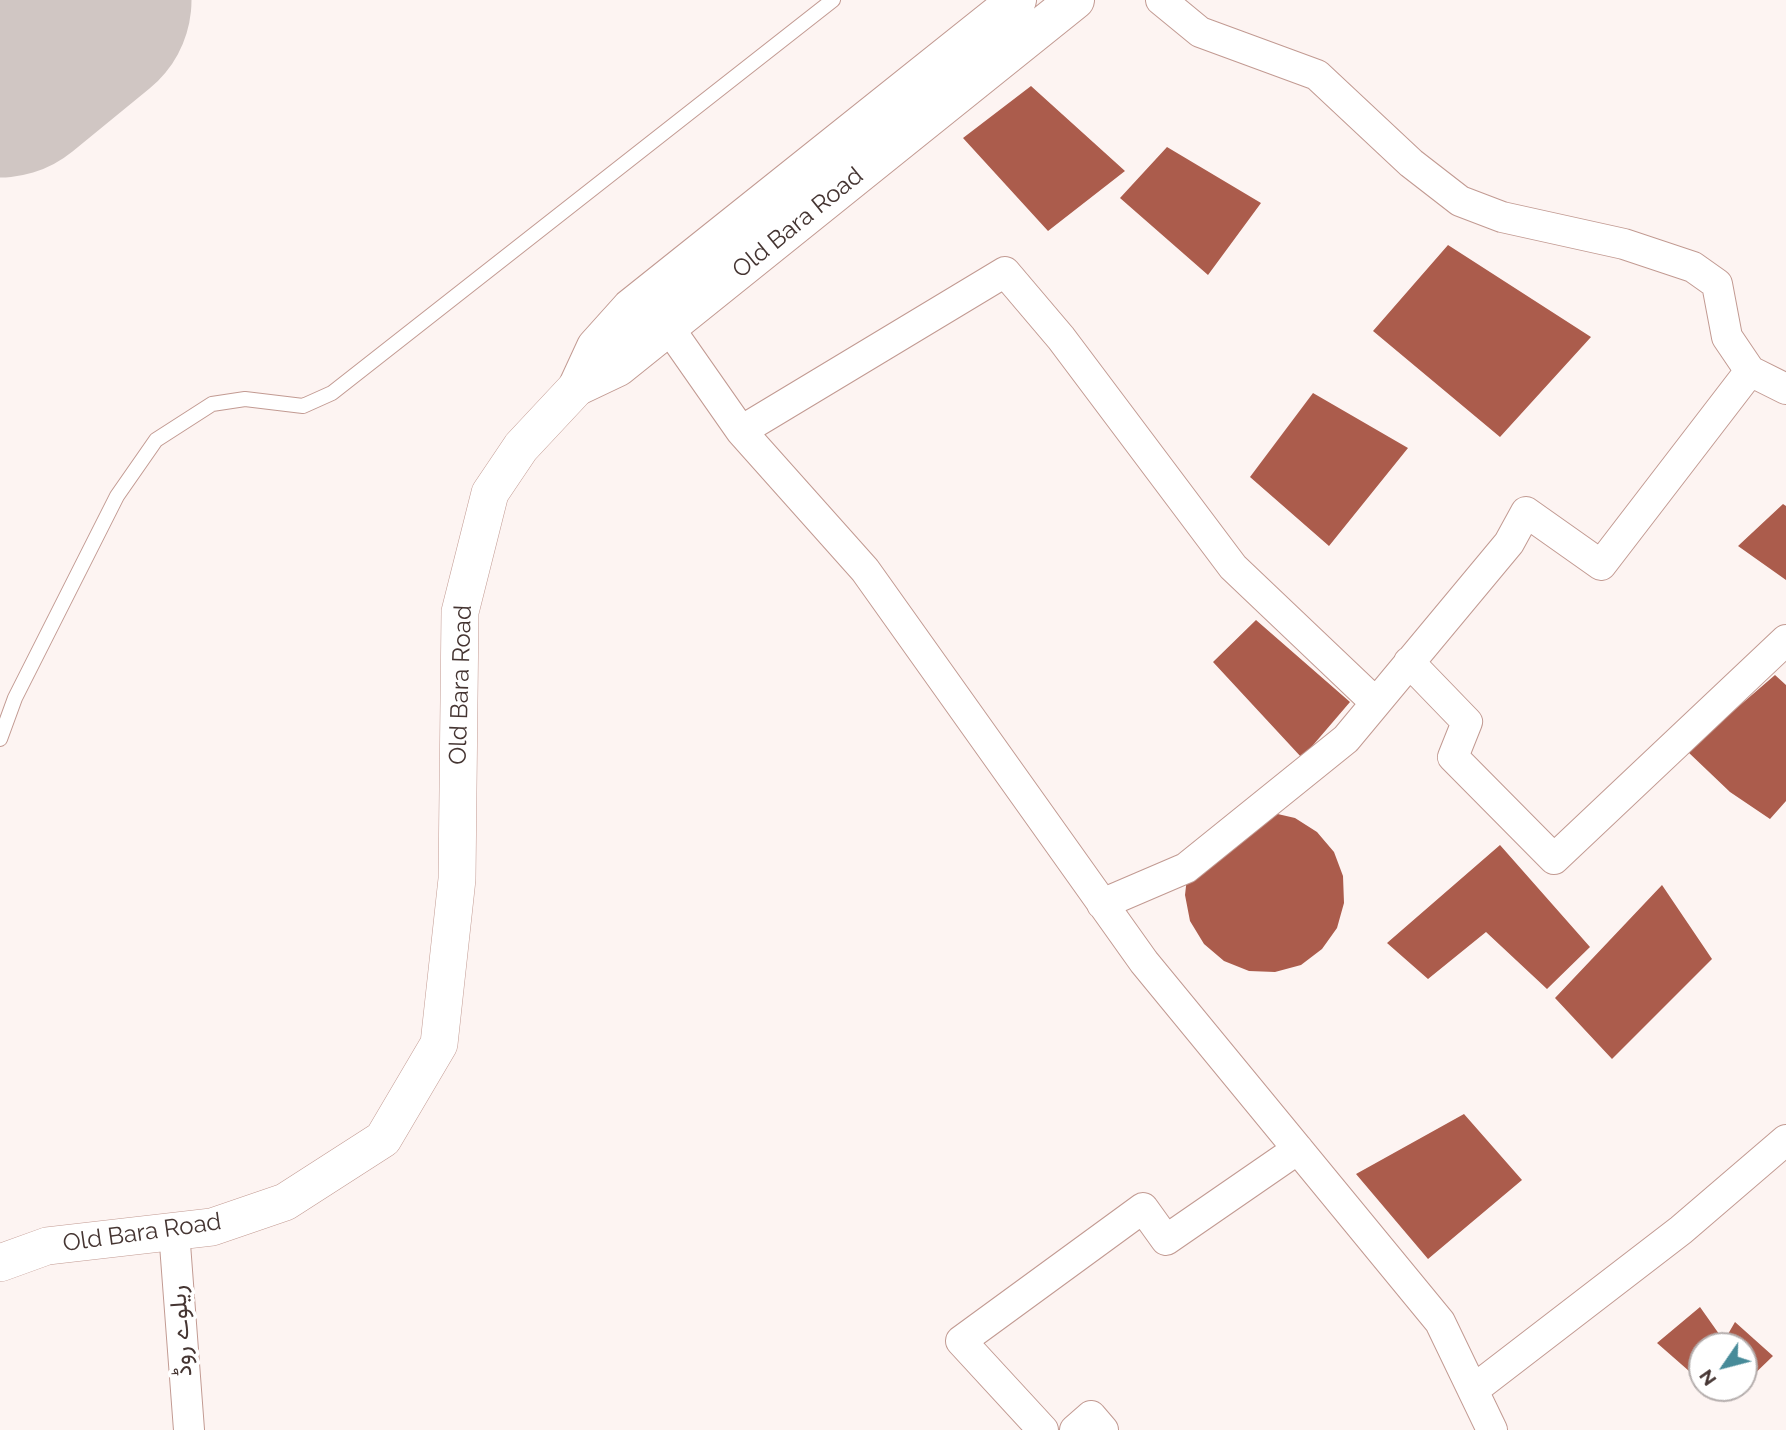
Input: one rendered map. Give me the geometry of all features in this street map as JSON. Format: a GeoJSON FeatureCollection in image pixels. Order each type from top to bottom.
{"type":"FeatureCollection","features":[{"type":"Feature","properties":{"kind":"main road"},"geometry":{"type":"LineString","coordinates":[[578,386],[596,346],[631,308],[1017,0]]}},
{"type":"Feature","properties":{"kind":"main road","name":"Old Bara Road"},"geometry":{"type":"LineString","coordinates":[[578,386],[618,367],[1075,0]]}},
{"type":"Feature","properties":{"kind":"street"},"geometry":{"type":"LineString","coordinates":[[1161,0],[1200,32],[1317,75],[1411,163],[1460,201],[1502,217],[1624,244],[1693,267],[1717,284],[1727,337],[1751,371],[1786,388]]}},
{"type":"Feature","properties":{"kind":"street"},"geometry":{"type":"LineString","coordinates":[[741,431],[1005,272],[1062,338],[1233,567],[1376,703]]}},
{"type":"Feature","properties":{"kind":"street"},"geometry":{"type":"LineString","coordinates":[[668,328],[741,431],[864,570],[1144,962],[1440,1322],[1492,1430]]}},
{"type":"Feature","properties":{"kind":"street"},"geometry":{"type":"LineString","coordinates":[[1102,904],[1185,868],[1346,739],[1509,543],[1526,512],[1601,565],[1751,371]]}},
{"type":"Feature","properties":{"kind":"street","name":"Old Bara Road"},"geometry":{"type":"LineString","coordinates":[[0,1263],[47,1246],[212,1227],[285,1202],[383,1139],[439,1044],[457,879],[460,612],[489,493],[521,447],[578,386]]}},
{"type":"Feature","properties":{"kind":"street"},"geometry":{"type":"LineString","coordinates":[[1409,662],[1467,722],[1453,757],[1554,859],[1786,640]]}},
{"type":"Feature","properties":{"kind":"street"},"geometry":{"type":"LineString","coordinates":[[1473,1390],[1681,1230],[1786,1140]]}},
{"type":"Feature","properties":{"kind":"street"},"geometry":{"type":"LineString","coordinates":[[1043,1430],[961,1341],[1143,1208],[1166,1240],[1297,1149]]}},
{"type":"Feature","properties":{"kind":"street","name":"ریلوے روڈ"},"geometry":{"type":"LineString","coordinates":[[174,1231],[189,1430]]}},
{"type":"Feature","properties":{"kind":"street"},"geometry":{"type":"LineString","coordinates":[[1076,1430],[1091,1416],[1103,1430]]}},
{"type":"Feature","properties":{"kind":"lane"},"geometry":{"type":"LineString","coordinates":[[0,739],[15,698],[117,496],[156,440],[212,404],[245,399],[303,406],[332,393],[833,0]]}},
{"type":"Feature","properties":{"kind":"building"},"geometry":{"type":"Polygon","coordinates":[[[1031,86],[1125,171],[1048,231],[963,138],[1031,86]]]}},
{"type":"Feature","properties":{"kind":"building"},"geometry":{"type":"Polygon","coordinates":[[[1167,147],[1261,203],[1208,275],[1120,198],[1167,147]]]}},
{"type":"Feature","properties":{"kind":"building"},"geometry":{"type":"Polygon","coordinates":[[[1448,245],[1591,337],[1500,437],[1373,331],[1448,245]]]}},
{"type":"Feature","properties":{"kind":"building"},"geometry":{"type":"Polygon","coordinates":[[[1313,393],[1408,448],[1329,546],[1250,477],[1313,393]]]}},
{"type":"Feature","properties":{"kind":"building"},"geometry":{"type":"Polygon","coordinates":[[[1783,504],[1786,506],[1786,580],[1738,546],[1783,504]]]}},
{"type":"Feature","properties":{"kind":"building"},"geometry":{"type":"Polygon","coordinates":[[[1256,620],[1350,702],[1302,758],[1213,662],[1256,620]]]}},
{"type":"Feature","properties":{"kind":"building"},"geometry":{"type":"Polygon","coordinates":[[[1775,675],[1786,685],[1786,801],[1770,819],[1730,792],[1687,751],[1775,675]]]}},
{"type":"Feature","properties":{"kind":"building"},"geometry":{"type":"Polygon","coordinates":[[[1269,812],[1295,818],[1317,832],[1334,852],[1343,876],[1344,903],[1337,928],[1322,949],[1301,965],[1275,972],[1249,971],[1224,961],[1204,944],[1190,921],[1185,895],[1188,869],[1269,812]]]}},
{"type":"Feature","properties":{"kind":"building"},"geometry":{"type":"Polygon","coordinates":[[[1500,845],[1590,947],[1547,989],[1486,932],[1428,979],[1387,943],[1500,845]]]}},
{"type":"Feature","properties":{"kind":"building"},"geometry":{"type":"Polygon","coordinates":[[[1662,885],[1712,959],[1612,1059],[1555,998],[1662,885]]]}},
{"type":"Feature","properties":{"kind":"building"},"geometry":{"type":"Polygon","coordinates":[[[1464,1114],[1522,1180],[1428,1259],[1356,1174],[1464,1114]]]}},
{"type":"Feature","properties":{"kind":"building"},"geometry":{"type":"Polygon","coordinates":[[[1700,1307],[1718,1332],[1688,1332],[1688,1370],[1657,1343],[1700,1307]]]}},
{"type":"Feature","properties":{"kind":"building"},"geometry":{"type":"Polygon","coordinates":[[[1735,1322],[1746,1332],[1729,1332],[1735,1322]]]}},
{"type":"Feature","properties":{"kind":"building"},"geometry":{"type":"Polygon","coordinates":[[[1758,1343],[1773,1356],[1758,1370],[1758,1343]]]}},
{"type":"Feature","properties":{"kind":"runway"},"geometry":{"type":"LineString","coordinates":[[0,63],[77,0]]}}]}
